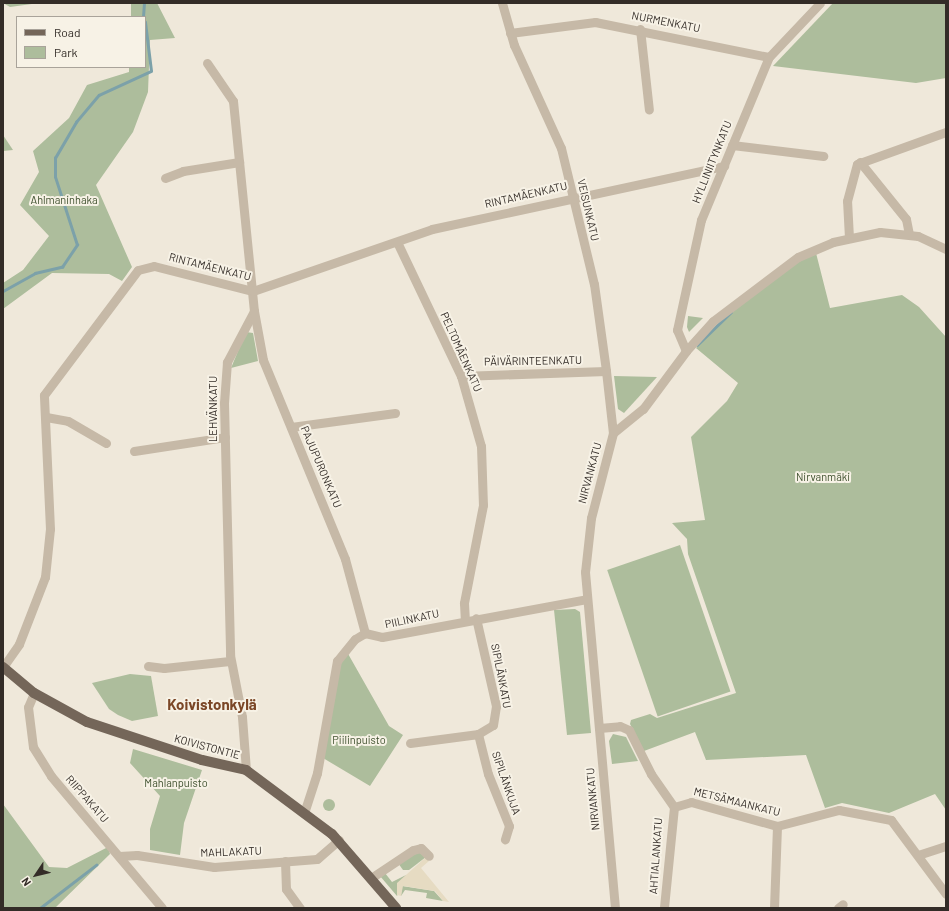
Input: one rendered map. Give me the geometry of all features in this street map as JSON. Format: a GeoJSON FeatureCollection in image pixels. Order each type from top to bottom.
{"type":"FeatureCollection","features":[{"type":"Feature","properties":{"kind":"main road","name":"KOIVISTONTIE"},"geometry":{"type":"LineString","coordinates":[[3,667],[34,693],[64,711],[111,731],[246,770],[339,840],[396,908]]}},
{"type":"Feature","properties":{"kind":"street","name":"VEISUNKATU"},"geometry":{"type":"LineString","coordinates":[[502,3],[510,33],[553,125],[573,197],[595,290],[613,433]]}},
{"type":"Feature","properties":{"kind":"street","name":"HYLLINIITYNKATU"},"geometry":{"type":"LineString","coordinates":[[686,351],[677,330],[701,220],[769,57],[820,3]]}},
{"type":"Feature","properties":{"kind":"street","name":"NURMENKATU"},"geometry":{"type":"LineString","coordinates":[[510,33],[578,22],[640,29],[769,57]]}},
{"type":"Feature","properties":{"kind":"street"},"geometry":{"type":"LineString","coordinates":[[640,29],[649,110]]}},
{"type":"Feature","properties":{"kind":"street"},"geometry":{"type":"LineString","coordinates":[[207,63],[232,98],[240,162],[254,311]]}},
{"type":"Feature","properties":{"kind":"street"},"geometry":{"type":"LineString","coordinates":[[849,238],[847,201],[852,171],[860,162],[946,132]]}},
{"type":"Feature","properties":{"kind":"street"},"geometry":{"type":"LineString","coordinates":[[732,145],[823,156]]}},
{"type":"Feature","properties":{"kind":"street"},"geometry":{"type":"LineString","coordinates":[[165,178],[183,171],[240,162]]}},
{"type":"Feature","properties":{"kind":"street"},"geometry":{"type":"LineString","coordinates":[[860,162],[906,219],[909,234]]}},
{"type":"Feature","properties":{"kind":"street","name":"RINTAMÄENKATU"},"geometry":{"type":"LineString","coordinates":[[3,667],[19,644],[45,576],[50,530],[44,395],[47,387],[138,270],[154,266],[252,291],[432,229],[573,197],[724,166]]}},
{"type":"Feature","properties":{"kind":"street","name":"NIRVANKATU"},"geometry":{"type":"LineString","coordinates":[[615,908],[587,599],[587,538],[613,433],[643,409],[686,351],[723,313],[787,264],[815,248],[849,238],[880,232],[909,234],[946,249]]}},
{"type":"Feature","properties":{"kind":"street","name":"PELTOMÄENKATU"},"geometry":{"type":"LineString","coordinates":[[397,242],[461,376],[477,425],[484,470],[483,505],[464,603],[465,620]]}},
{"type":"Feature","properties":{"kind":"street","name":"PAJUPURONKATU"},"geometry":{"type":"LineString","coordinates":[[254,311],[263,360],[345,559],[365,633]]}},
{"type":"Feature","properties":{"kind":"street","name":"LEHVÄNKATU"},"geometry":{"type":"LineString","coordinates":[[246,770],[242,717],[230,661],[225,437],[228,362],[254,311]]}},
{"type":"Feature","properties":{"kind":"street","name":"PÄIVÄRINTEENKATU"},"geometry":{"type":"LineString","coordinates":[[461,376],[606,372]]}},
{"type":"Feature","properties":{"kind":"street"},"geometry":{"type":"LineString","coordinates":[[291,427],[395,413]]}},
{"type":"Feature","properties":{"kind":"street"},"geometry":{"type":"LineString","coordinates":[[46,416],[68,421],[106,443]]}},
{"type":"Feature","properties":{"kind":"street"},"geometry":{"type":"LineString","coordinates":[[134,451],[225,437]]}},
{"type":"Feature","properties":{"kind":"street","name":"PIILINKATU"},"geometry":{"type":"LineString","coordinates":[[365,633],[382,637],[465,620],[587,599]]}},
{"type":"Feature","properties":{"kind":"street","name":"SIPILÄNKATU"},"geometry":{"type":"LineString","coordinates":[[410,743],[478,734],[493,725],[496,714],[476,618]]}},
{"type":"Feature","properties":{"kind":"street"},"geometry":{"type":"LineString","coordinates":[[304,813],[317,773],[337,661],[349,643],[365,633]]}},
{"type":"Feature","properties":{"kind":"street"},"geometry":{"type":"LineString","coordinates":[[148,666],[164,668],[230,661]]}},
{"type":"Feature","properties":{"kind":"street","name":"RIIPPAKATU"},"geometry":{"type":"LineString","coordinates":[[34,693],[28,707],[33,747],[51,776],[119,856],[130,875],[162,908]]}},
{"type":"Feature","properties":{"kind":"street","name":"AHTIALANKATU"},"geometry":{"type":"LineString","coordinates":[[599,728],[620,726],[629,730],[651,774],[674,807],[664,908]]}},
{"type":"Feature","properties":{"kind":"street","name":"SIPILÄNKUJA"},"geometry":{"type":"LineString","coordinates":[[478,734],[488,774],[509,826],[505,839]]}},
{"type":"Feature","properties":{"kind":"street","name":"METSÄMAANKATU"},"geometry":{"type":"LineString","coordinates":[[674,807],[691,802],[777,826],[839,810],[854,811],[897,823],[946,894]]}},
{"type":"Feature","properties":{"kind":"street"},"geometry":{"type":"LineString","coordinates":[[774,908],[777,826]]}},
{"type":"Feature","properties":{"kind":"street","name":"MAHLAKATU"},"geometry":{"type":"LineString","coordinates":[[119,856],[137,855],[214,867],[317,859],[339,840]]}},
{"type":"Feature","properties":{"kind":"street"},"geometry":{"type":"LineString","coordinates":[[918,855],[946,846]]}},
{"type":"Feature","properties":{"kind":"street"},"geometry":{"type":"LineString","coordinates":[[371,878],[413,850],[421,848],[429,856]]}},
{"type":"Feature","properties":{"kind":"street"},"geometry":{"type":"LineString","coordinates":[[285,861],[286,889],[300,908]]}},
{"type":"Feature","properties":{"kind":"green space"},"geometry":{"type":"Polygon","coordinates":[[[3,3],[39,3],[10,7],[3,3]]]}},
{"type":"Feature","properties":{"kind":"green space","name":"Ahlmaninhaka"},"geometry":{"type":"Polygon","coordinates":[[[131,3],[157,3],[175,38],[150,40],[148,92],[133,132],[96,185],[132,267],[122,281],[109,274],[52,273],[3,309],[3,283],[23,270],[49,236],[20,205],[39,172],[33,151],[69,118],[87,85],[129,72],[129,68],[146,68],[146,16],[131,16],[131,3]]]}},
{"type":"Feature","properties":{"kind":"green space"},"geometry":{"type":"Polygon","coordinates":[[[833,3],[946,3],[946,78],[916,83],[773,66],[833,3]]]}},
{"type":"Feature","properties":{"kind":"green space"},"geometry":{"type":"Polygon","coordinates":[[[3,135],[13,150],[3,151],[3,135]]]}},
{"type":"Feature","properties":{"kind":"green space","name":"Nirvanmäki"},"geometry":{"type":"Polygon","coordinates":[[[816,253],[830,308],[902,295],[919,307],[946,337],[946,810],[935,794],[889,813],[842,803],[825,808],[806,755],[706,760],[695,732],[644,751],[630,724],[631,720],[650,714],[657,718],[736,693],[688,554],[687,539],[672,523],[705,520],[691,437],[727,401],[738,383],[696,348],[735,308],[797,262],[816,253]]]}},
{"type":"Feature","properties":{"kind":"green space"},"geometry":{"type":"Polygon","coordinates":[[[688,316],[703,318],[689,332],[687,327],[688,316]]]}},
{"type":"Feature","properties":{"kind":"green space"},"geometry":{"type":"Polygon","coordinates":[[[246,332],[253,333],[258,361],[231,368],[246,332]]]}},
{"type":"Feature","properties":{"kind":"green space"},"geometry":{"type":"Polygon","coordinates":[[[614,376],[657,377],[624,413],[618,409],[614,376]]]}},
{"type":"Feature","properties":{"kind":"green space"},"geometry":{"type":"Polygon","coordinates":[[[680,545],[730,692],[658,717],[607,570],[680,545]]]}},
{"type":"Feature","properties":{"kind":"green space"},"geometry":{"type":"Polygon","coordinates":[[[575,609],[580,612],[591,733],[567,735],[554,610],[575,609]]]}},
{"type":"Feature","properties":{"kind":"green space","name":"Piilinpuisto"},"geometry":{"type":"Polygon","coordinates":[[[347,652],[389,726],[403,735],[370,786],[323,758],[340,664],[347,652]]]}},
{"type":"Feature","properties":{"kind":"green space"},"geometry":{"type":"Polygon","coordinates":[[[130,674],[151,676],[158,716],[132,721],[118,715],[109,709],[92,683],[130,674]]]}},
{"type":"Feature","properties":{"kind":"green space"},"geometry":{"type":"Polygon","coordinates":[[[613,734],[626,737],[638,761],[612,764],[609,741],[613,734]]]}},
{"type":"Feature","properties":{"kind":"green space","name":"Mahlanpuisto"},"geometry":{"type":"Polygon","coordinates":[[[133,749],[202,770],[184,823],[180,855],[150,850],[150,829],[160,796],[130,763],[133,749]]]}},
{"type":"Feature","properties":{"kind":"green space"},"geometry":{"type":"Polygon","coordinates":[[[327,799],[331,799],[335,805],[331,811],[327,811],[323,807],[323,803],[327,799]]]}},
{"type":"Feature","properties":{"kind":"green space"},"geometry":{"type":"Polygon","coordinates":[[[3,804],[49,867],[67,868],[108,847],[110,854],[55,908],[3,908],[3,804]]]}},
{"type":"Feature","properties":{"kind":"green space"},"geometry":{"type":"Polygon","coordinates":[[[417,851],[426,857],[409,870],[403,870],[398,863],[417,851]]]}},
{"type":"Feature","properties":{"kind":"green space"},"geometry":{"type":"Polygon","coordinates":[[[385,873],[392,882],[406,875],[397,896],[380,876],[385,873]]]}},
{"type":"Feature","properties":{"kind":"green space"},"geometry":{"type":"Polygon","coordinates":[[[402,886],[434,891],[443,901],[426,898],[427,893],[405,890],[401,896],[402,886]]]}},
{"type":"Feature","properties":{"kind":"shaded area"},"geometry":{"type":"Polygon","coordinates":[[[426,857],[429,861],[421,868],[449,902],[443,901],[435,891],[403,886],[401,896],[397,895],[397,883],[426,857]]]}},
{"type":"Feature","properties":{"kind":"waterway"},"geometry":{"type":"LineString","coordinates":[[143,16],[144,3]]}},
{"type":"Feature","properties":{"kind":"waterway"},"geometry":{"type":"LineString","coordinates":[[3,291],[35,273],[62,267],[77,245],[55,177],[55,158],[76,122],[99,95],[151,71],[146,30]]}},
{"type":"Feature","properties":{"kind":"waterway"},"geometry":{"type":"LineString","coordinates":[[697,345],[731,312]]}},
{"type":"Feature","properties":{"kind":"waterway"},"geometry":{"type":"LineString","coordinates":[[40,908],[96,865]]}},
{"type":"Feature","properties":{"kind":"district","name":"Koivistonkylä"},"geometry":{"type":"Point","coordinates":[212,705]}}]}
